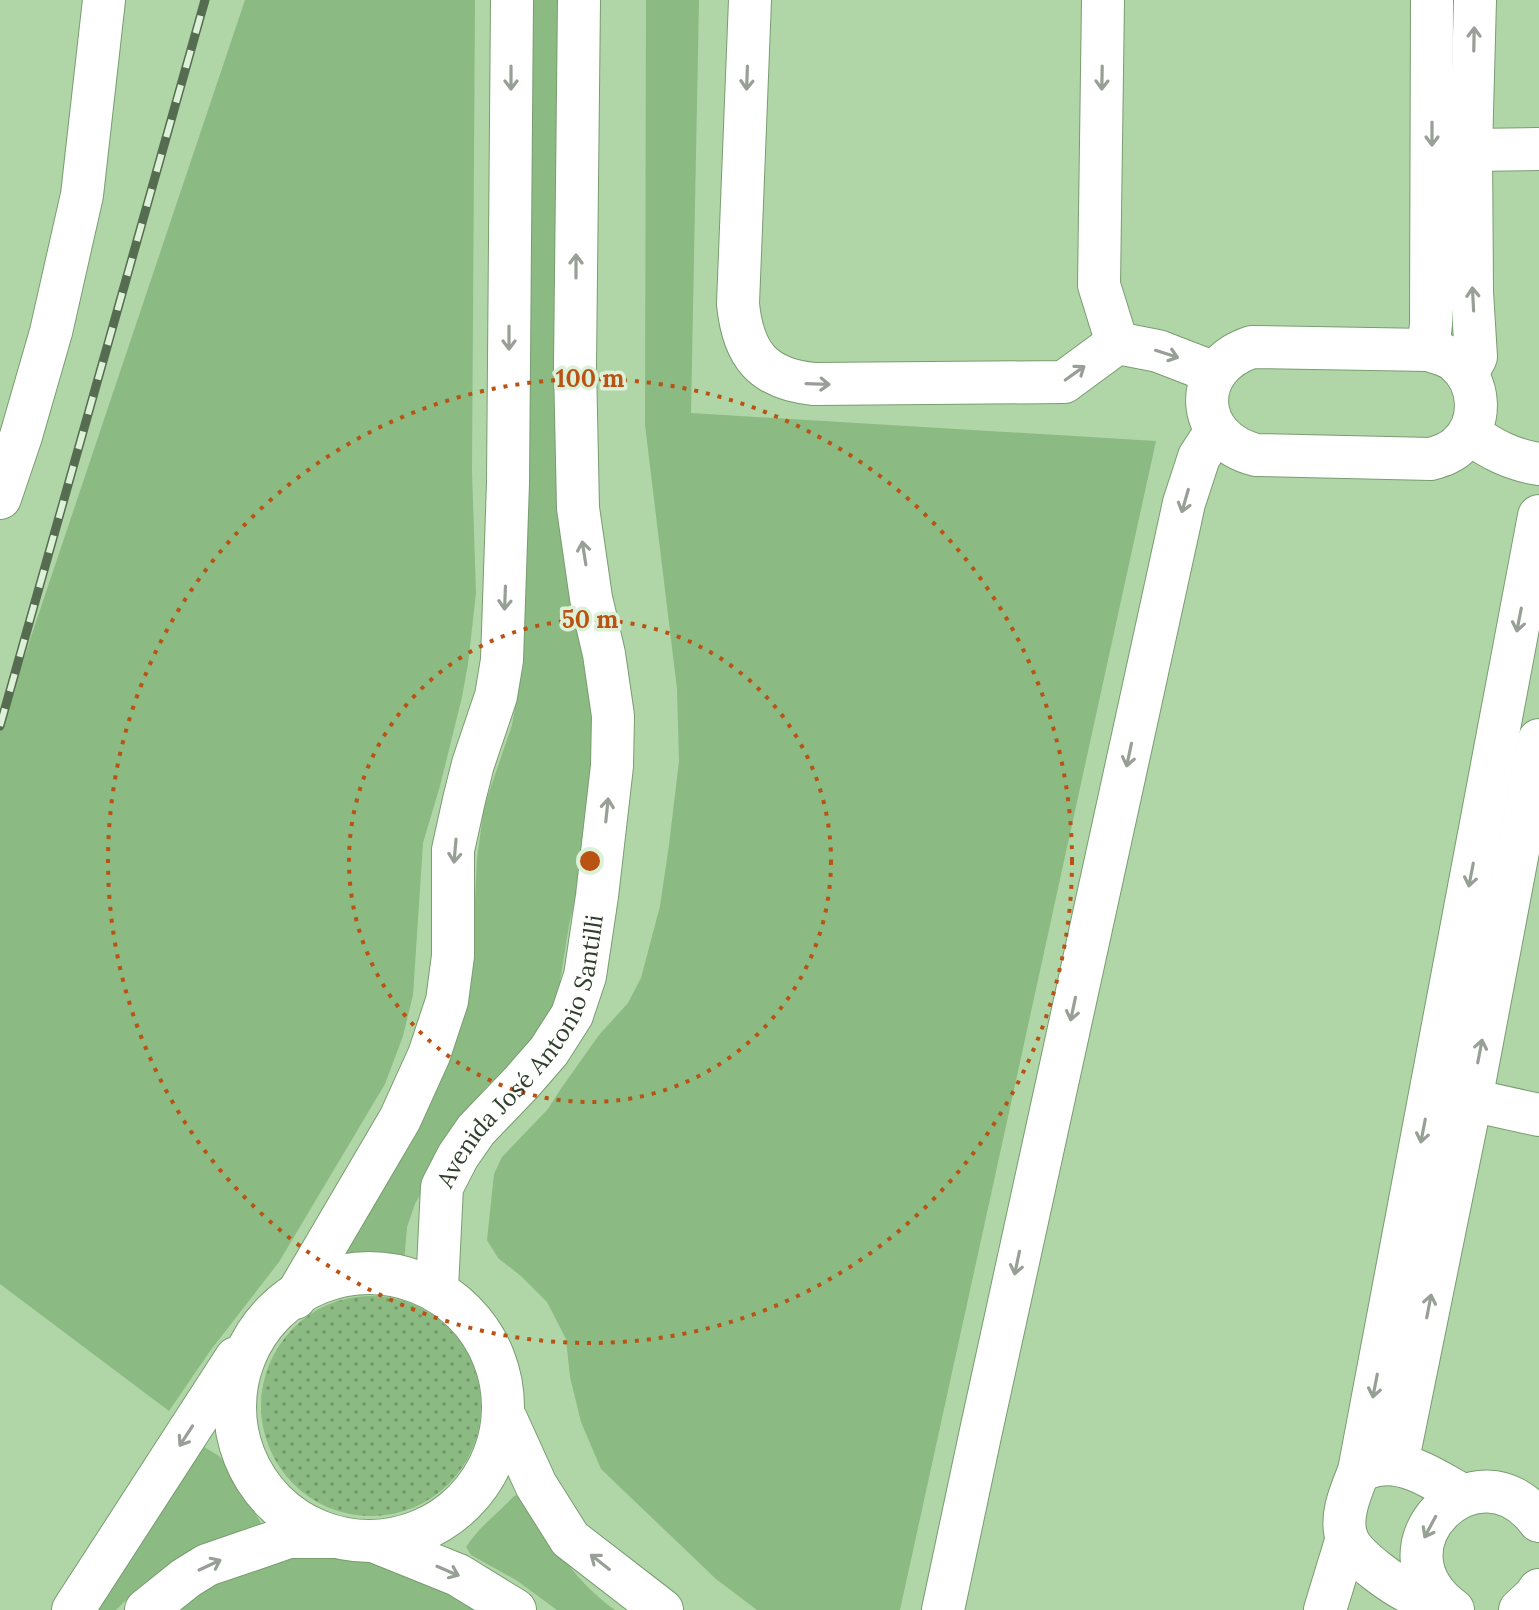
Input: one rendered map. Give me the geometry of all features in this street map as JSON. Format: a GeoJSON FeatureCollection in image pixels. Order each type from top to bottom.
{"type":"FeatureCollection","features":[{"type":"Feature","properties":{"kind":"street"},"geometry":{"type":"LineString","coordinates":[[0,498],[51,332],[82,195],[104,0]]}},
{"type":"Feature","properties":{"kind":"street"},"geometry":{"type":"LineString","coordinates":[[295,1298],[400,1119],[429,1055],[447,1001],[453,956],[453,850],[464,800],[496,696],[502,660],[508,483],[512,0]]}},
{"type":"Feature","properties":{"kind":"street","name":"Avenida José Antonio Santilli"},"geometry":{"type":"LineString","coordinates":[[437,1288],[442,1187],[476,1130],[540,1061],[572,1015],[585,976],[612,766],[613,716],[578,508],[575,366],[579,0]]}},
{"type":"Feature","properties":{"kind":"street"},"geometry":{"type":"LineString","coordinates":[[750,0],[738,304],[740,323],[750,353],[776,375],[791,382],[803,383],[1064,382],[1117,343],[1158,351],[1215,373]]}},
{"type":"Feature","properties":{"kind":"street"},"geometry":{"type":"LineString","coordinates":[[1103,0],[1099,285],[1117,343]]}},
{"type":"Feature","properties":{"kind":"street"},"geometry":{"type":"LineString","coordinates":[[1428,350],[1431,324],[1432,0]]}},
{"type":"Feature","properties":{"kind":"street"},"geometry":{"type":"LineString","coordinates":[[1467,374],[1476,357],[1472,292],[1471,150],[1475,0]]}},
{"type":"Feature","properties":{"kind":"street"},"geometry":{"type":"LineString","coordinates":[[1471,150],[1539,149]]}},
{"type":"Feature","properties":{"kind":"street"},"geometry":{"type":"LineString","coordinates":[[1252,347],[1428,350],[1456,362],[1467,374],[1477,403],[1469,433],[1446,454],[1431,459],[1256,455],[1227,443],[1209,418],[1209,387],[1215,373],[1225,360],[1252,347]]}},
{"type":"Feature","properties":{"kind":"street"},"geometry":{"type":"LineString","coordinates":[[943,1610],[1184,503],[1199,457],[1216,431]]}},
{"type":"Feature","properties":{"kind":"street"},"geometry":{"type":"LineString","coordinates":[[1469,433],[1506,456],[1539,464]]}},
{"type":"Feature","properties":{"kind":"street"},"geometry":{"type":"LineString","coordinates":[[1378,1468],[1539,516]]}},
{"type":"Feature","properties":{"kind":"street"},"geometry":{"type":"LineString","coordinates":[[1325,1610],[1347,1538],[1345,1518],[1349,1496],[1378,1468],[1471,1100],[1539,740]]}},
{"type":"Feature","properties":{"kind":"street"},"geometry":{"type":"LineString","coordinates":[[1471,1100],[1539,1115]]}},
{"type":"Feature","properties":{"kind":"street"},"geometry":{"type":"LineString","coordinates":[[73,1610],[243,1347],[262,1325],[295,1298],[330,1278],[358,1273],[386,1274],[437,1288],[479,1331],[501,1383],[506,1419],[536,1485],[570,1539],[662,1610]]}},
{"type":"Feature","properties":{"kind":"street"},"geometry":{"type":"LineString","coordinates":[[243,1347],[235,1404],[237,1432],[245,1458],[259,1483],[277,1504],[299,1522],[458,1575],[515,1610]]}},
{"type":"Feature","properties":{"kind":"street"},"geometry":{"type":"LineString","coordinates":[[146,1610],[207,1565],[289,1537],[356,1539],[408,1536],[434,1526],[457,1509],[476,1489],[490,1465],[506,1419]]}},
{"type":"Feature","properties":{"kind":"street"},"geometry":{"type":"LineString","coordinates":[[1378,1468],[1419,1471],[1462,1495]]}},
{"type":"Feature","properties":{"kind":"street"},"geometry":{"type":"LineString","coordinates":[[1444,1607],[1428,1583],[1422,1563],[1423,1542],[1430,1522],[1444,1506],[1462,1495],[1483,1491],[1504,1494],[1523,1503],[1539,1519]]}},
{"type":"Feature","properties":{"kind":"street"},"geometry":{"type":"LineString","coordinates":[[1347,1538],[1355,1551],[1400,1587],[1444,1607]]}},
{"type":"Feature","properties":{"kind":"street"},"geometry":{"type":"LineString","coordinates":[[1520,1610],[1539,1590]]}},
{"type":"Feature","properties":{"kind":"green space"},"geometry":{"type":"Polygon","coordinates":[[[245,0],[475,0],[472,472],[476,593],[462,697],[423,843],[413,995],[403,1036],[385,1084],[279,1262],[210,1351],[169,1411],[0,1284],[0,729],[245,0]]]}},
{"type":"Feature","properties":{"kind":"green space"},"geometry":{"type":"Polygon","coordinates":[[[530,0],[561,0],[560,499],[565,570],[572,603],[584,635],[595,746],[576,895],[558,995],[550,1018],[465,1114],[415,1204],[407,1227],[404,1263],[348,1264],[343,1250],[400,1161],[431,1098],[473,942],[477,859],[484,807],[512,725],[521,673],[530,0]]]}},
{"type":"Feature","properties":{"kind":"green space"},"geometry":{"type":"Polygon","coordinates":[[[646,0],[699,0],[691,413],[1156,441],[900,1610],[757,1610],[716,1579],[601,1469],[581,1422],[570,1377],[566,1339],[547,1302],[498,1258],[487,1240],[494,1174],[502,1157],[548,1109],[599,1035],[628,1003],[641,978],[660,906],[669,845],[679,761],[677,689],[645,425],[646,0]]]}},
{"type":"Feature","properties":{"kind":"green space"},"geometry":{"type":"Polygon","coordinates":[[[371,1296],[392,1298],[413,1305],[449,1328],[472,1364],[479,1385],[479,1427],[472,1448],[449,1484],[413,1507],[392,1514],[371,1516],[350,1514],[329,1507],[293,1484],[270,1448],[263,1427],[261,1406],[263,1385],[270,1364],[293,1328],[329,1305],[350,1298],[371,1296]]]}},
{"type":"Feature","properties":{"kind":"green space"},"geometry":{"type":"Polygon","coordinates":[[[204,1447],[226,1464],[262,1525],[203,1550],[166,1570],[116,1610],[93,1610],[204,1447]]]}},
{"type":"Feature","properties":{"kind":"green space"},"geometry":{"type":"Polygon","coordinates":[[[519,1495],[574,1572],[615,1610],[557,1610],[516,1580],[471,1555],[466,1547],[471,1540],[514,1496],[519,1495]]]}},
{"type":"Feature","properties":{"kind":"green space"},"geometry":{"type":"Polygon","coordinates":[[[296,1557],[362,1561],[399,1569],[461,1599],[475,1610],[167,1610],[216,1576],[296,1557]]]}},
{"type":"Feature","properties":{"kind":"railway"},"geometry":{"type":"LineString","coordinates":[[0,726],[205,0]]}}]}
